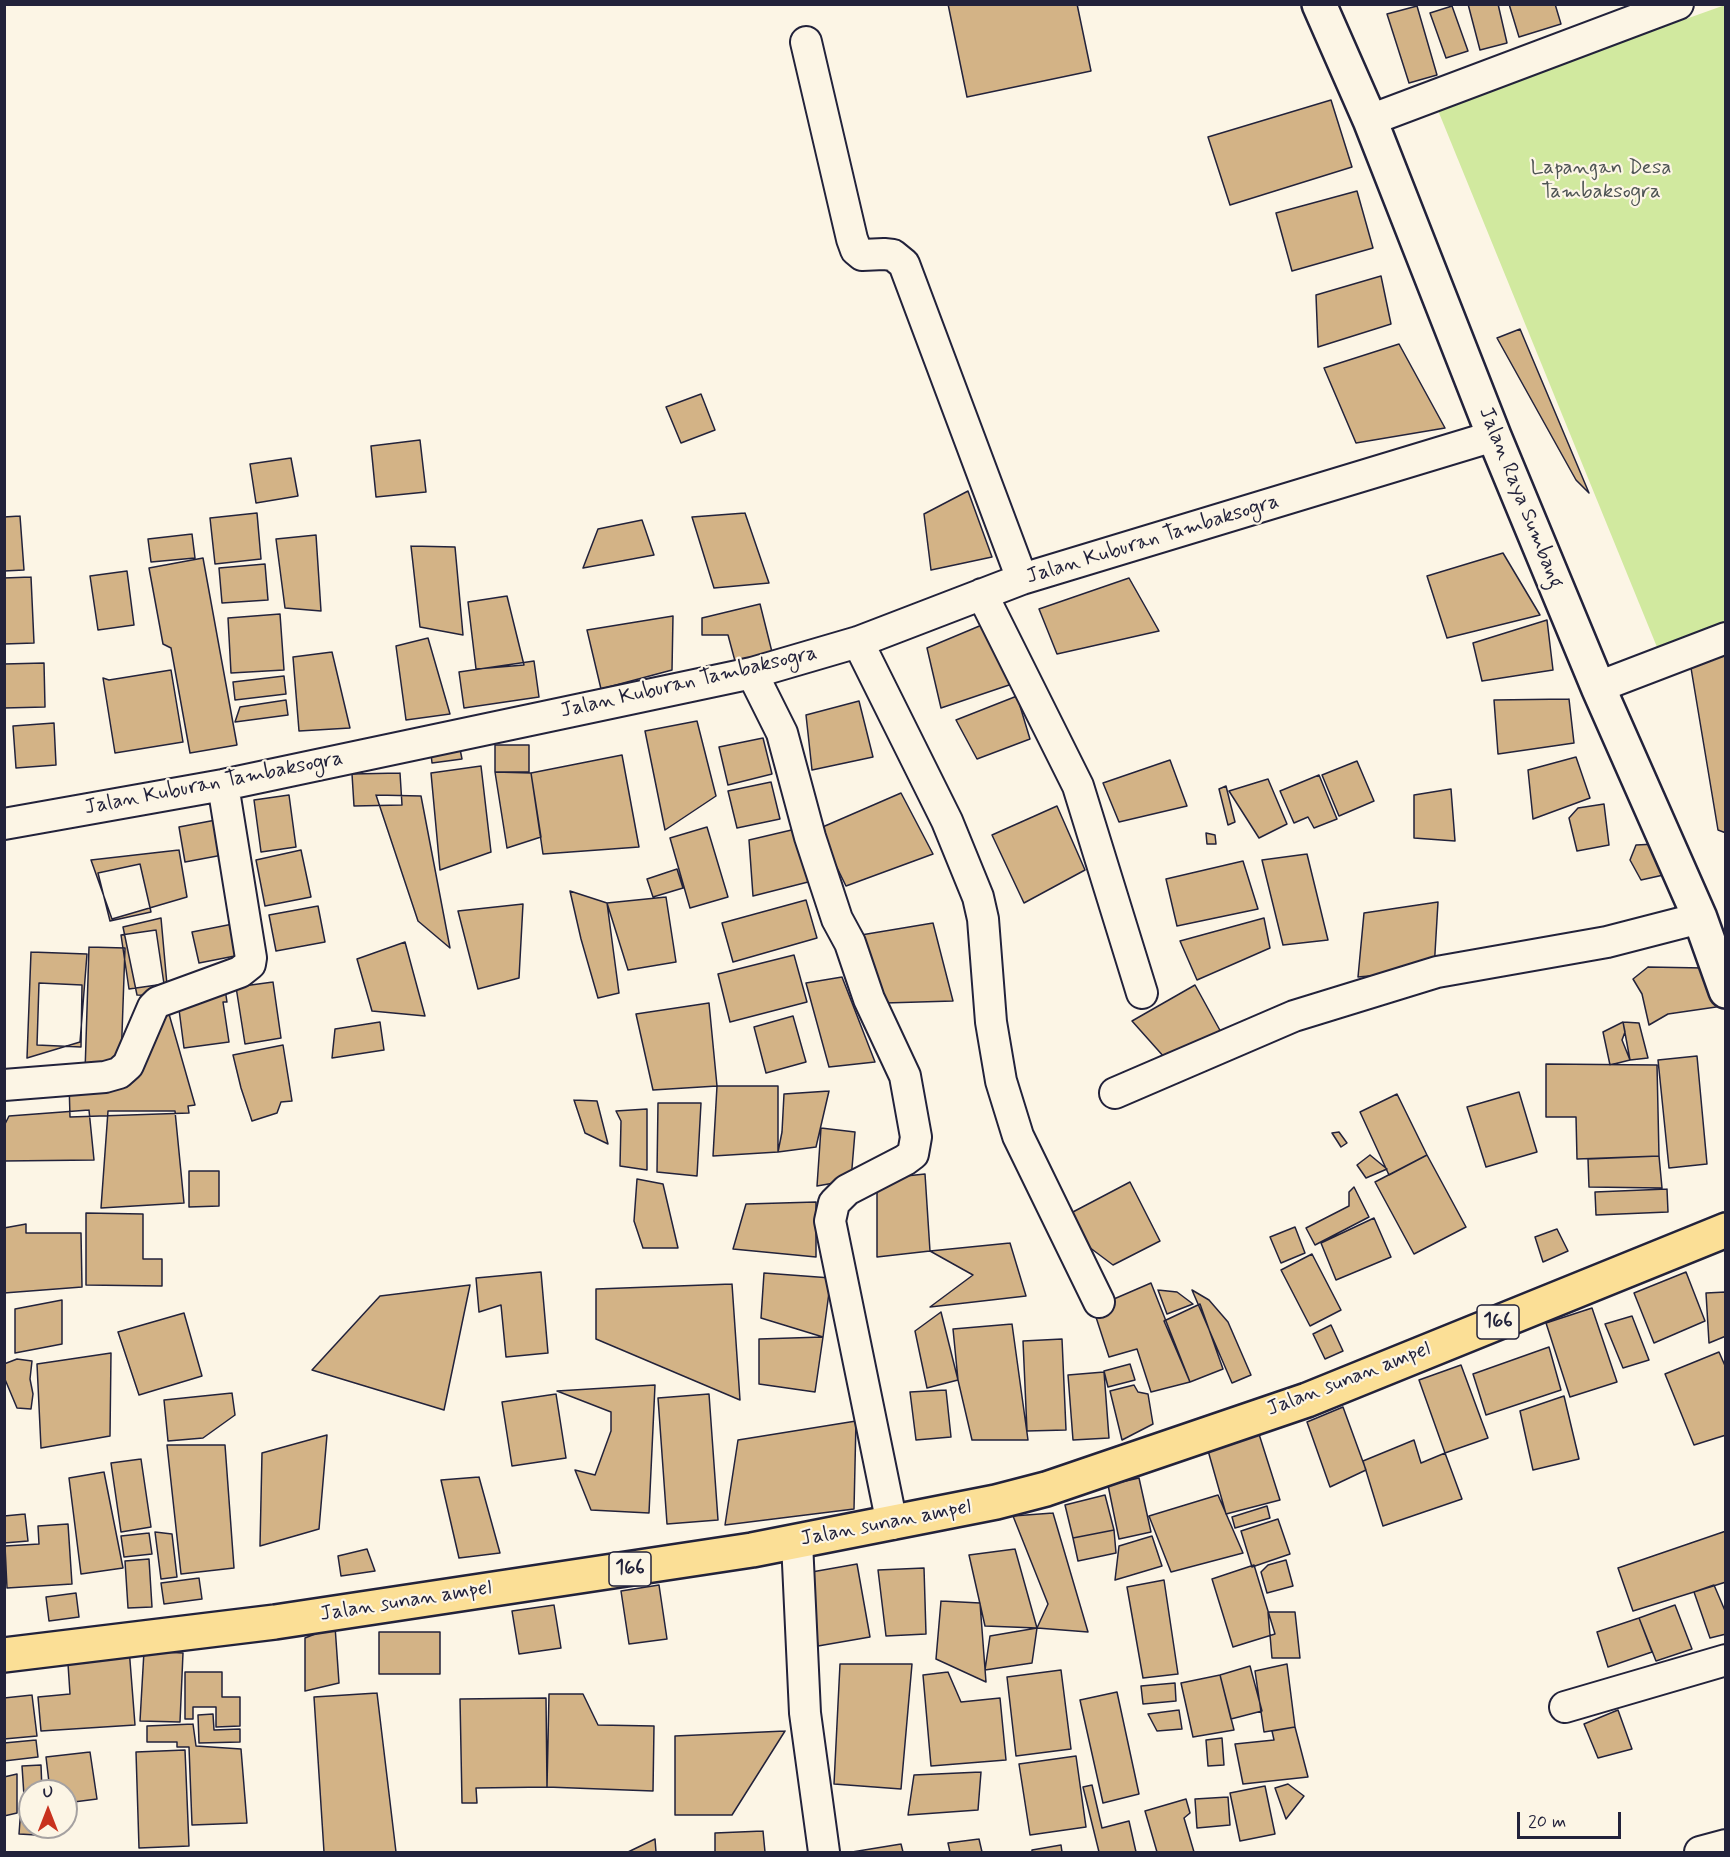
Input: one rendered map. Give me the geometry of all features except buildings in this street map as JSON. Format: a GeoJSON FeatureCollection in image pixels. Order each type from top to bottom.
{"type":"FeatureCollection","features":[{"type":"Feature","properties":{"kind":"main road","name":"Jalan sunan ampel"},"geometry":{"type":"LineString","coordinates":[[4,1655],[275,1622],[797,1542],[892,1524],[1046,1489],[1307,1400],[1725,1230]]}},
{"type":"Feature","properties":{"kind":"street","name":"Jalan Raya Sumbang"},"geometry":{"type":"LineString","coordinates":[[1319,4],[1370,120],[1494,436],[1598,687],[1700,918],[1725,991]]}},
{"type":"Feature","properties":{"kind":"street"},"geometry":{"type":"LineString","coordinates":[[1370,120],[1678,4]]}},
{"type":"Feature","properties":{"kind":"street"},"geometry":{"type":"LineString","coordinates":[[806,42],[856,250],[862,255],[893,255],[904,264],[1022,579]]}},
{"type":"Feature","properties":{"kind":"street","name":"Jalan Kuburan Tambaksogra"},"geometry":{"type":"LineString","coordinates":[[4,824],[223,785],[752,673],[858,642],[1022,579],[1494,436]]}},
{"type":"Feature","properties":{"kind":"street"},"geometry":{"type":"LineString","coordinates":[[982,594],[1078,786],[1142,993]]}},
{"type":"Feature","properties":{"kind":"street"},"geometry":{"type":"LineString","coordinates":[[1598,687],[1725,638]]}},
{"type":"Feature","properties":{"kind":"street"},"geometry":{"type":"LineString","coordinates":[[858,642],[947,821],[978,897],[983,919],[991,1022],[1001,1081],[1018,1136],[1099,1302]]}},
{"type":"Feature","properties":{"kind":"street"},"geometry":{"type":"LineString","coordinates":[[752,673],[782,733],[810,837],[837,919],[850,943],[869,999],[905,1076],[916,1137],[913,1154],[847,1190],[834,1203],[830,1221],[892,1524]]}},
{"type":"Feature","properties":{"kind":"street"},"geometry":{"type":"LineString","coordinates":[[4,1085],[105,1077],[118,1073],[128,1065],[153,1007],[158,1002],[240,972],[250,964],[251,958],[223,785]]}},
{"type":"Feature","properties":{"kind":"street"},"geometry":{"type":"LineString","coordinates":[[1115,1093],[1294,1016],[1437,972],[1607,942],[1700,918]]}},
{"type":"Feature","properties":{"kind":"street"},"geometry":{"type":"LineString","coordinates":[[797,1542],[805,1713],[824,1852]]}},
{"type":"Feature","properties":{"kind":"street"},"geometry":{"type":"LineString","coordinates":[[1565,1707],[1725,1660]]}},
{"type":"Feature","properties":{"kind":"street"},"geometry":{"type":"LineString","coordinates":[[1700,1852],[1725,1845]]}},
{"type":"Feature","properties":{"kind":"green space","name":"Lapangan Desa Tambaksogra"},"geometry":{"type":"Polygon","coordinates":[[[1725,5],[1725,627],[1659,652],[1437,108],[1725,5]]]}}]}
